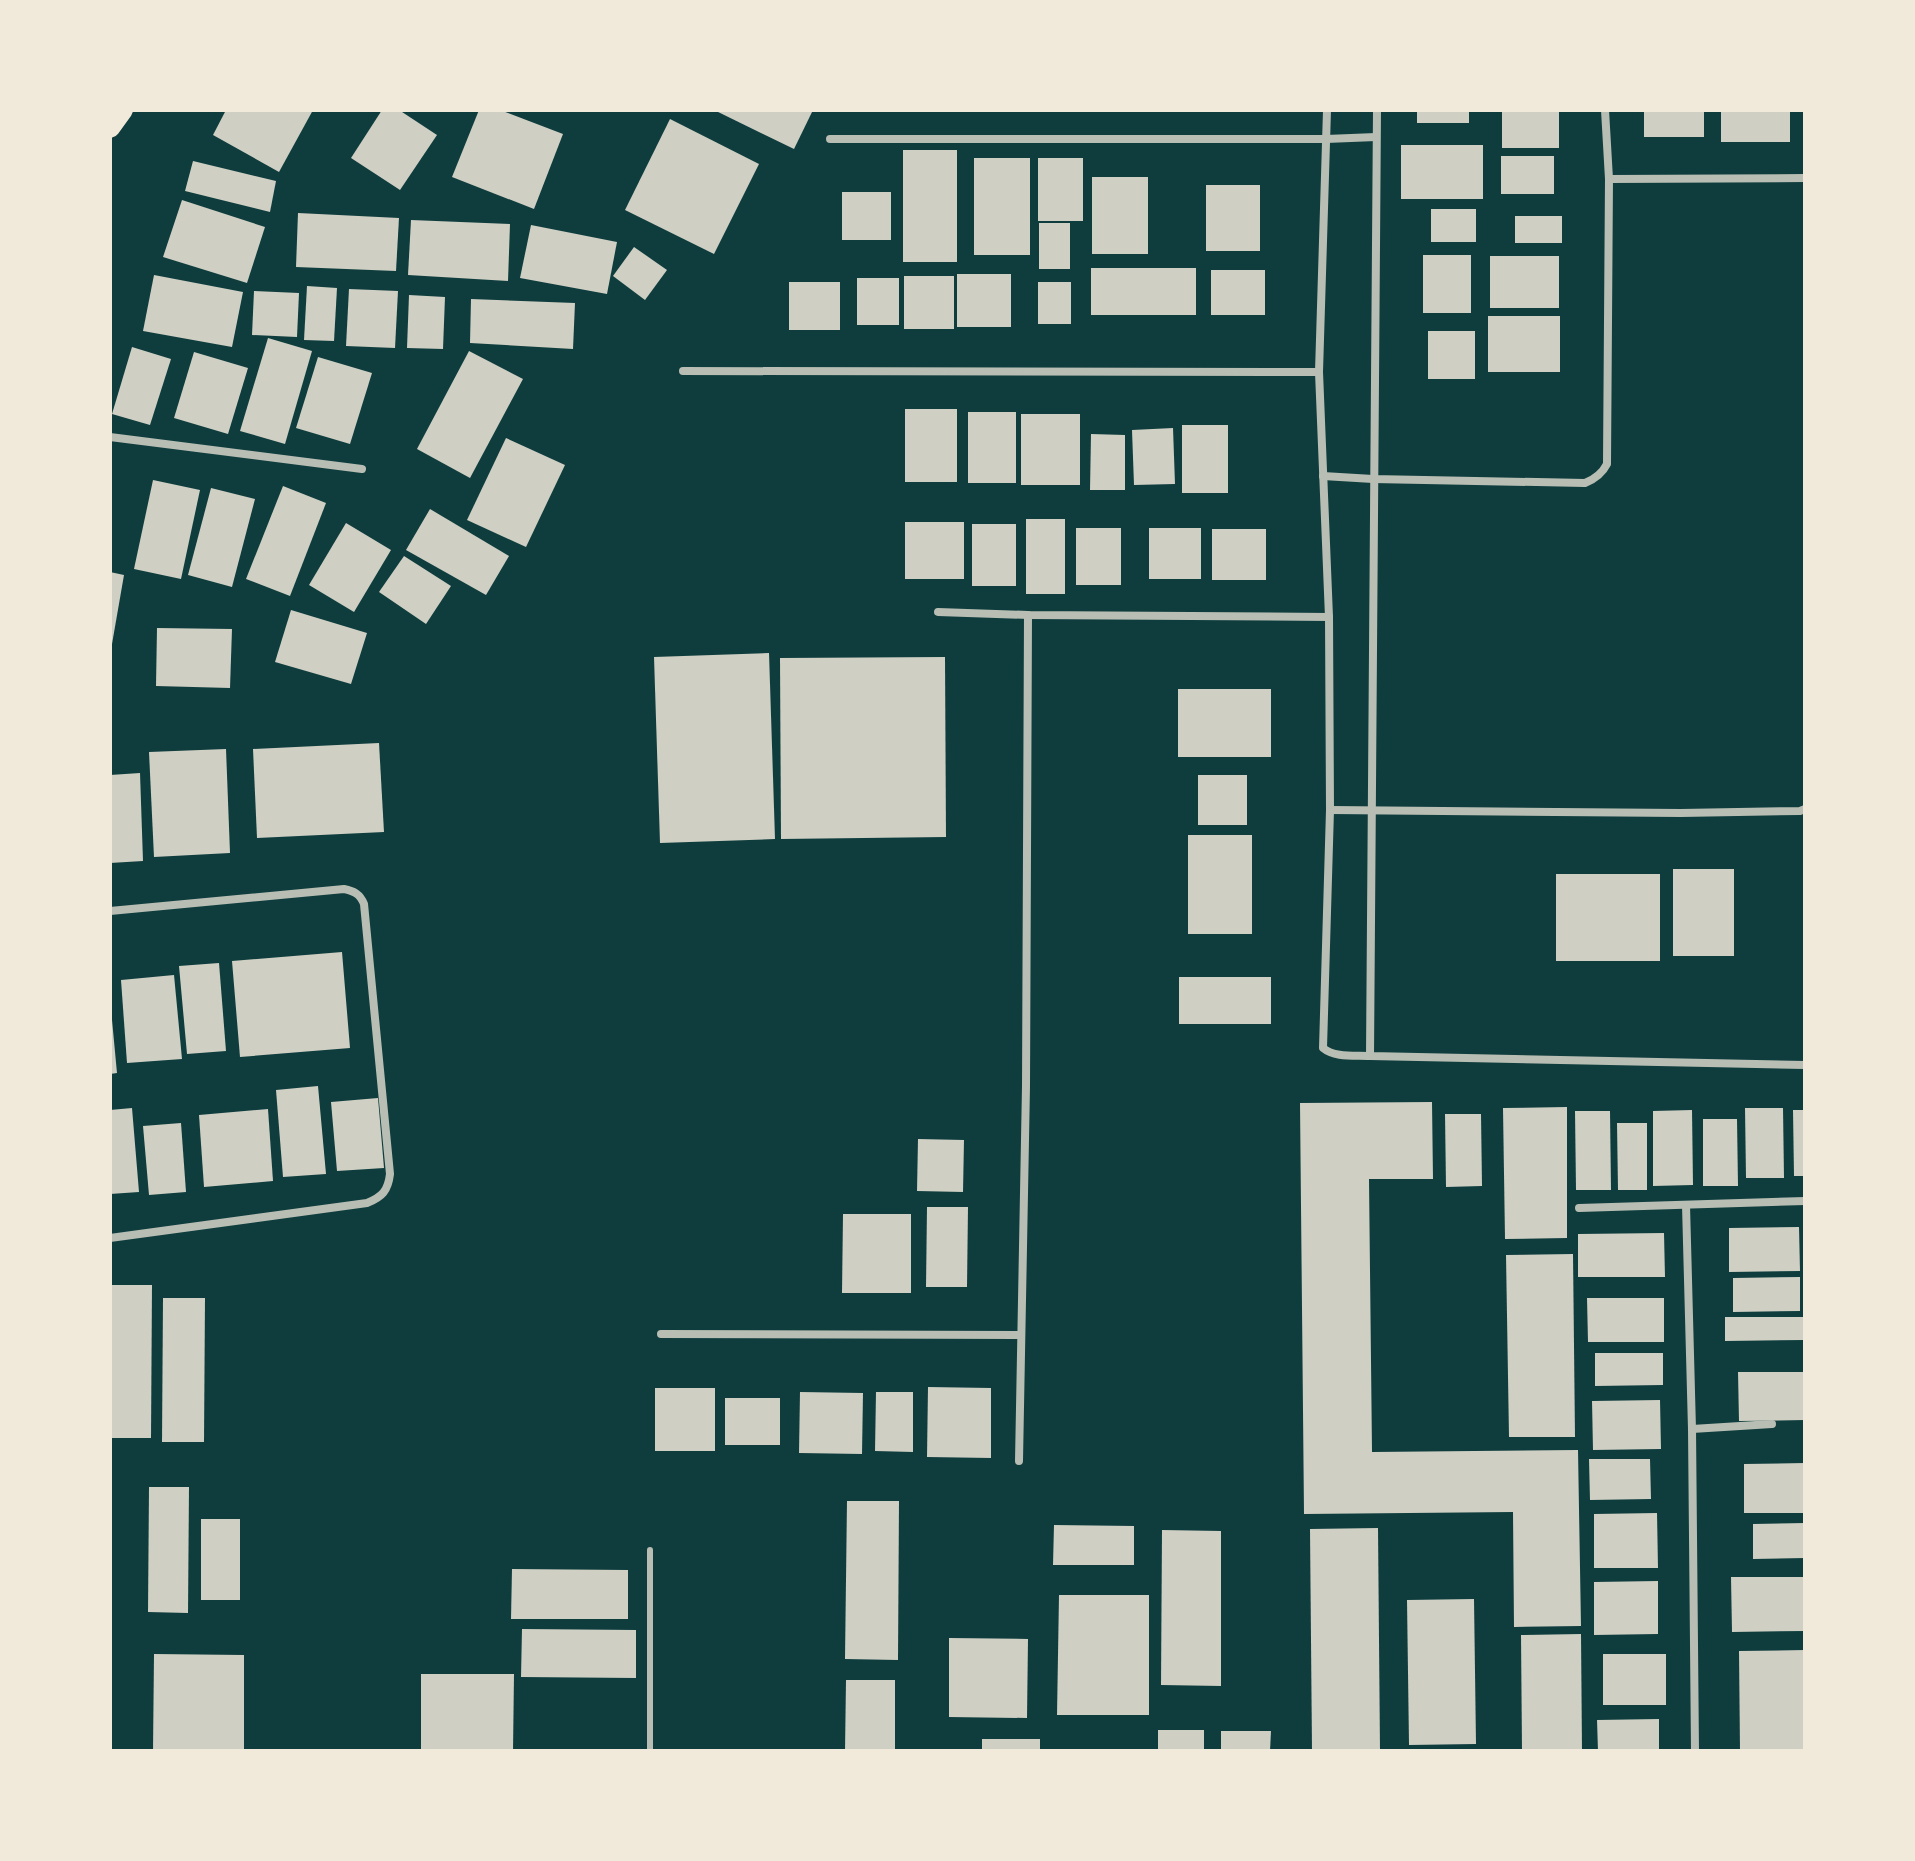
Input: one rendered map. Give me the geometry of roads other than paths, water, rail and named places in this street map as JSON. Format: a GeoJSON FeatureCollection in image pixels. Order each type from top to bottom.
{"type":"FeatureCollection","features":[{"type":"Feature","properties":{"kind":"street"},"geometry":{"type":"LineString","coordinates":[[1327,110],[1319,372],[1329,617],[1330,810],[1323,1048],[1330,1053],[1370,1056],[1805,1065]]}},
{"type":"Feature","properties":{"kind":"street"},"geometry":{"type":"LineString","coordinates":[[1370,1056],[1377,110]]}},
{"type":"Feature","properties":{"kind":"street"},"geometry":{"type":"LineString","coordinates":[[1323,476],[1585,483],[1604,471],[1607,464],[1609,179],[1605,110]]}},
{"type":"Feature","properties":{"kind":"street"},"geometry":{"type":"LineString","coordinates":[[830,139],[1376,137]]}},
{"type":"Feature","properties":{"kind":"street"},"geometry":{"type":"LineString","coordinates":[[1609,179],[1805,178]]}},
{"type":"Feature","properties":{"kind":"street"},"geometry":{"type":"LineString","coordinates":[[683,371],[1319,372]]}},
{"type":"Feature","properties":{"kind":"street"},"geometry":{"type":"LineString","coordinates":[[110,437],[362,469]]}},
{"type":"Feature","properties":{"kind":"street"},"geometry":{"type":"LineString","coordinates":[[938,612],[1329,617]]}},
{"type":"Feature","properties":{"kind":"street"},"geometry":{"type":"LineString","coordinates":[[1019,1461],[1026,1071],[1028,615]]}},
{"type":"Feature","properties":{"kind":"street"},"geometry":{"type":"LineString","coordinates":[[1330,810],[1681,813],[1805,809]]}},
{"type":"Feature","properties":{"kind":"street"},"geometry":{"type":"LineString","coordinates":[[110,911],[344,889],[361,896],[390,1174],[384,1193],[367,1203],[110,1238]]}},
{"type":"Feature","properties":{"kind":"street"},"geometry":{"type":"LineString","coordinates":[[1579,1208],[1805,1201]]}},
{"type":"Feature","properties":{"kind":"street"},"geometry":{"type":"LineString","coordinates":[[1686,1205],[1695,1751]]}},
{"type":"Feature","properties":{"kind":"street"},"geometry":{"type":"LineString","coordinates":[[661,1334],[1021,1335]]}},
{"type":"Feature","properties":{"kind":"street"},"geometry":{"type":"LineString","coordinates":[[1692,1429],[1772,1424]]}},
{"type":"Feature","properties":{"kind":"lane"},"geometry":{"type":"LineString","coordinates":[[650,1550],[650,1751]]}}]}
